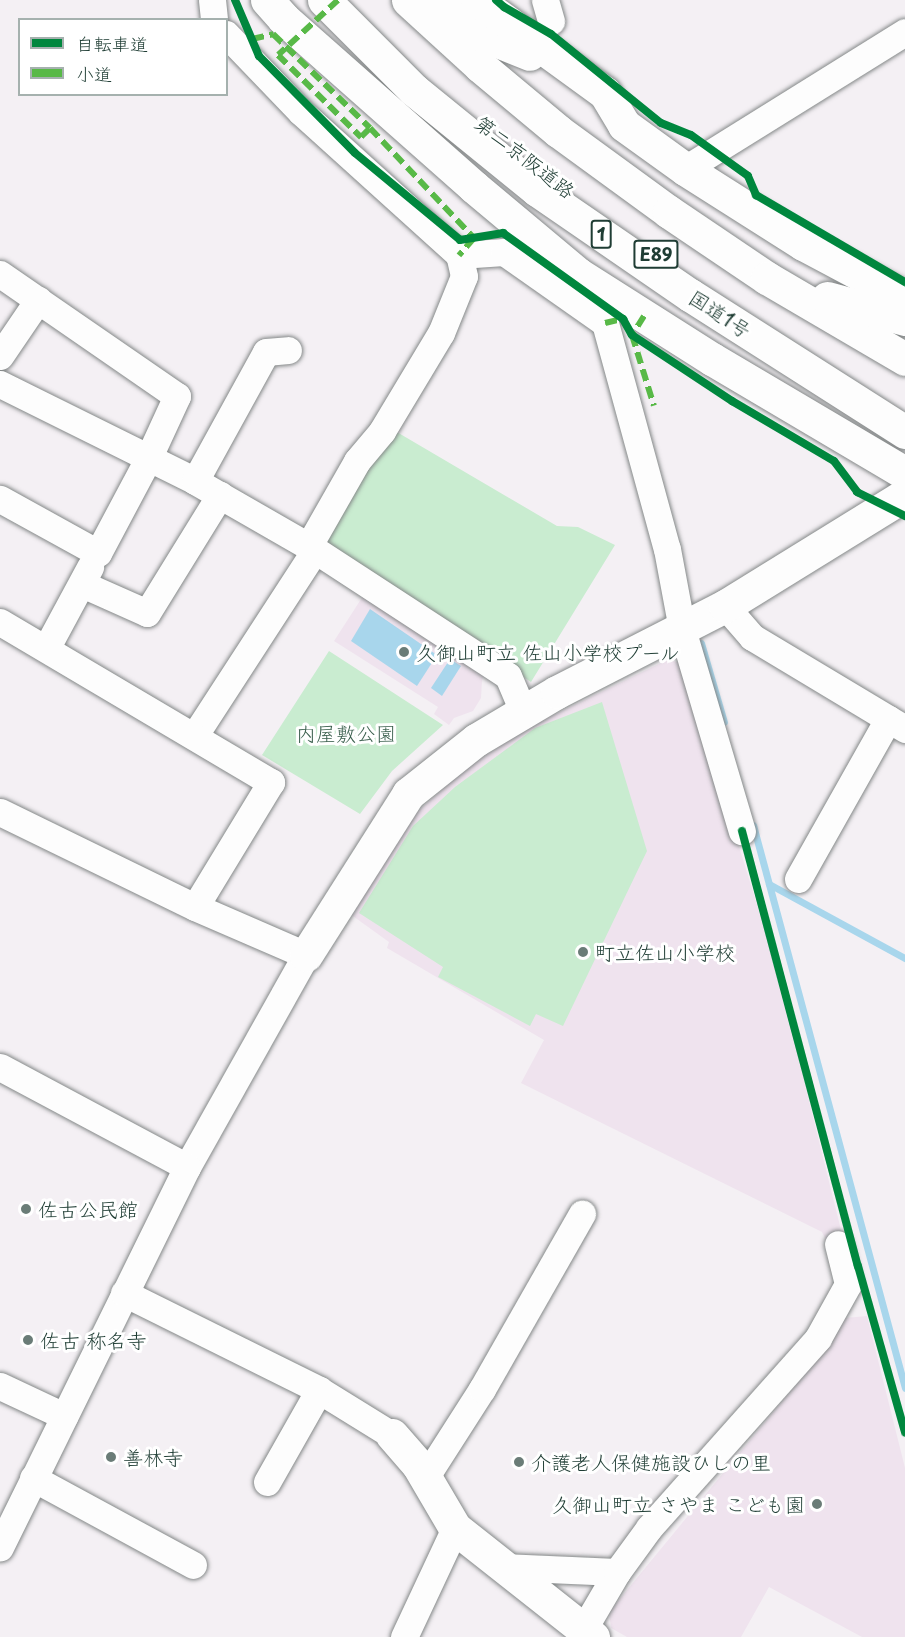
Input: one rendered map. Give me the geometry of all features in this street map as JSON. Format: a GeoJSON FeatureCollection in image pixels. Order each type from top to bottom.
{"type":"FeatureCollection","features":[{"type":"Feature","properties":{"kind":"main road"},"geometry":{"type":"LineString","coordinates":[[267,0],[283,18],[456,172],[578,274],[712,359],[905,473]]}},
{"type":"Feature","properties":{"kind":"main road","name":"国道1号"},"geometry":{"type":"LineString","coordinates":[[324,0],[414,90],[537,190],[690,295],[905,432]]}},
{"type":"Feature","properties":{"kind":"main road","name":"第二京阪道路"},"geometry":{"type":"LineString","coordinates":[[346,0],[425,76],[512,150],[624,233],[726,299],[905,406]]}},
{"type":"Feature","properties":{"kind":"main road","name":"第二京阪道路"},"geometry":{"type":"LineString","coordinates":[[408,0],[480,66],[549,124],[669,212],[767,278],[905,359]]}},
{"type":"Feature","properties":{"kind":"main road"},"geometry":{"type":"LineString","coordinates":[[433,0],[581,134],[681,206],[814,293],[905,342]]}},
{"type":"Feature","properties":{"kind":"main road"},"geometry":{"type":"LineString","coordinates":[[440,0],[485,36],[538,57],[624,125],[685,169],[802,244],[905,298]]}},
{"type":"Feature","properties":{"kind":"main road"},"geometry":{"type":"LineString","coordinates":[[477,0],[605,93],[624,125]]}},
{"type":"Feature","properties":{"kind":"main road"},"geometry":{"type":"LineString","coordinates":[[814,293],[868,311],[905,319]]}},
{"type":"Feature","properties":{"kind":"main road"},"geometry":{"type":"LineString","coordinates":[[690,295],[712,359]]}},
{"type":"Feature","properties":{"kind":"main road"},"geometry":{"type":"LineString","coordinates":[[306,956],[408,794],[476,740],[556,692],[725,606],[905,495]]}},
{"type":"Feature","properties":{"kind":"main road"},"geometry":{"type":"LineString","coordinates":[[392,1435],[418,1465],[455,1528],[588,1634]]}},
{"type":"Feature","properties":{"kind":"street"},"geometry":{"type":"LineString","coordinates":[[212,0],[214,18]]}},
{"type":"Feature","properties":{"kind":"street"},"geometry":{"type":"LineString","coordinates":[[685,169],[905,32]]}},
{"type":"Feature","properties":{"kind":"street"},"geometry":{"type":"LineString","coordinates":[[195,735],[311,548],[357,461],[382,431],[441,333],[464,276],[459,255],[301,112],[228,36]]}},
{"type":"Feature","properties":{"kind":"street"},"geometry":{"type":"LineString","coordinates":[[459,255],[504,252],[604,323],[667,549],[682,629],[742,831]]}},
{"type":"Feature","properties":{"kind":"street"},"geometry":{"type":"LineString","coordinates":[[0,274],[177,396],[148,459],[47,647]]}},
{"type":"Feature","properties":{"kind":"street"},"geometry":{"type":"LineString","coordinates":[[0,356],[38,300]]}},
{"type":"Feature","properties":{"kind":"street"},"geometry":{"type":"LineString","coordinates":[[195,481],[266,352],[288,350]]}},
{"type":"Feature","properties":{"kind":"street"},"geometry":{"type":"LineString","coordinates":[[0,384],[195,481],[311,548],[508,676],[523,711]]}},
{"type":"Feature","properties":{"kind":"street"},"geometry":{"type":"LineString","coordinates":[[82,584],[147,613],[220,495]]}},
{"type":"Feature","properties":{"kind":"street"},"geometry":{"type":"LineString","coordinates":[[0,499],[98,553]]}},
{"type":"Feature","properties":{"kind":"street"},"geometry":{"type":"LineString","coordinates":[[725,606],[752,638],[897,724],[798,879]]}},
{"type":"Feature","properties":{"kind":"street"},"geometry":{"type":"LineString","coordinates":[[0,622],[47,647],[271,782],[195,907]]}},
{"type":"Feature","properties":{"kind":"street"},"geometry":{"type":"LineString","coordinates":[[0,812],[195,907],[306,956],[187,1167],[33,1479],[3,1534]]}},
{"type":"Feature","properties":{"kind":"street"},"geometry":{"type":"LineString","coordinates":[[0,1068],[187,1167]]}},
{"type":"Feature","properties":{"kind":"street"},"geometry":{"type":"LineString","coordinates":[[425,1478],[482,1389],[582,1214]]}},
{"type":"Feature","properties":{"kind":"street"},"geometry":{"type":"LineString","coordinates":[[588,1634],[617,1572],[649,1528],[818,1338],[848,1284],[838,1244]]}},
{"type":"Feature","properties":{"kind":"street"},"geometry":{"type":"LineString","coordinates":[[124,1293],[320,1390],[392,1435]]}},
{"type":"Feature","properties":{"kind":"street"},"geometry":{"type":"LineString","coordinates":[[0,1386],[64,1416]]}},
{"type":"Feature","properties":{"kind":"street"},"geometry":{"type":"LineString","coordinates":[[267,1482],[320,1390]]}},
{"type":"Feature","properties":{"kind":"street"},"geometry":{"type":"LineString","coordinates":[[33,1479],[193,1565]]}},
{"type":"Feature","properties":{"kind":"street"},"geometry":{"type":"LineString","coordinates":[[404,1637],[455,1528]]}},
{"type":"Feature","properties":{"kind":"street"},"geometry":{"type":"LineString","coordinates":[[502,1567],[617,1572]]}},
{"type":"Feature","properties":{"kind":"shaded area","name":"久御山町立 佐山小学校プール"},"geometry":{"type":"Polygon","coordinates":[[[365,593],[486,673],[482,680],[481,698],[473,711],[454,718],[449,725],[434,714],[438,707],[334,641],[365,593]]]}},
{"type":"Feature","properties":{"kind":"shaded area","name":"町立佐山小学校"},"geometry":{"type":"Polygon","coordinates":[[[667,660],[682,663],[773,956],[843,1238],[828,1244],[822,1232],[521,1083],[544,1040],[387,948],[389,942],[350,914],[412,816],[472,764],[533,725],[667,660]]]}},
{"type":"Feature","properties":{"kind":"shaded area"},"geometry":{"type":"Polygon","coordinates":[[[867,1316],[905,1468],[905,1637],[862,1637],[769,1587],[741,1637],[627,1637],[611,1628],[609,1612],[816,1360],[845,1318],[867,1316]]]}},
{"type":"Feature","properties":{"kind":"green space"},"geometry":{"type":"Polygon","coordinates":[[[390,428],[557,526],[578,527],[615,545],[531,682],[322,543],[390,428]]]}},
{"type":"Feature","properties":{"kind":"green space","name":"内屋敷公園"},"geometry":{"type":"Polygon","coordinates":[[[329,651],[443,725],[392,771],[360,814],[262,755],[329,651]]]}},
{"type":"Feature","properties":{"kind":"green space"},"geometry":{"type":"Polygon","coordinates":[[[602,702],[647,851],[563,1026],[536,1014],[530,1026],[438,977],[443,967],[359,913],[413,826],[455,787],[535,728],[602,702]]]}},
{"type":"Feature","properties":{"kind":"water"},"geometry":{"type":"Polygon","coordinates":[[[370,609],[437,655],[417,686],[351,641],[370,609]]]}},
{"type":"Feature","properties":{"kind":"water"},"geometry":{"type":"Polygon","coordinates":[[[450,659],[461,666],[442,696],[431,688],[450,659]]]}},
{"type":"Feature","properties":{"kind":"waterway"},"geometry":{"type":"LineString","coordinates":[[701,643],[724,722]]}},
{"type":"Feature","properties":{"kind":"waterway"},"geometry":{"type":"LineString","coordinates":[[753,825],[905,1388]]}},
{"type":"Feature","properties":{"kind":"waterway"},"geometry":{"type":"LineString","coordinates":[[769,884],[905,958]]}},
{"type":"Feature","properties":{"kind":"marked path"},"geometry":{"type":"LineString","coordinates":[[338,0],[278,55],[361,137],[370,128],[474,238],[459,255]]}},
{"type":"Feature","properties":{"kind":"marked path"},"geometry":{"type":"LineString","coordinates":[[252,39],[273,34],[370,128]]}},
{"type":"Feature","properties":{"kind":"marked path"},"geometry":{"type":"LineString","coordinates":[[644,316],[632,335],[654,406]]}},
{"type":"Feature","properties":{"kind":"marked path"},"geometry":{"type":"LineString","coordinates":[[605,323],[623,319]]}},
{"type":"Feature","properties":{"kind":"cycle path"},"geometry":{"type":"LineString","coordinates":[[235,0],[259,56],[355,153],[460,240],[503,233],[623,319],[632,335],[732,401],[834,461],[857,492],[905,516]]}},
{"type":"Feature","properties":{"kind":"cycle path"},"geometry":{"type":"LineString","coordinates":[[496,0],[551,34],[661,123],[691,135],[748,176],[756,195],[905,282]]}},
{"type":"Feature","properties":{"kind":"cycle path"},"geometry":{"type":"LineString","coordinates":[[742,831],[858,1266],[905,1432]]}},
{"type":"Feature","properties":{"kind":"place","name":"久御山町立 佐山小学校プール"},"geometry":{"type":"Point","coordinates":[404,652]}},
{"type":"Feature","properties":{"kind":"place","name":"町立佐山小学校"},"geometry":{"type":"Point","coordinates":[583,952]}},
{"type":"Feature","properties":{"kind":"place","name":"佐古公民館"},"geometry":{"type":"Point","coordinates":[26,1209]}},
{"type":"Feature","properties":{"kind":"place","name":"佐古 称名寺"},"geometry":{"type":"Point","coordinates":[28,1340]}},
{"type":"Feature","properties":{"kind":"place","name":"善林寺"},"geometry":{"type":"Point","coordinates":[111,1457]}},
{"type":"Feature","properties":{"kind":"place","name":"介護老人保健施設ひしの里"},"geometry":{"type":"Point","coordinates":[519,1462]}},
{"type":"Feature","properties":{"kind":"place","name":"久御山町立 さやま こども園"},"geometry":{"type":"Point","coordinates":[817,1504]}}]}
